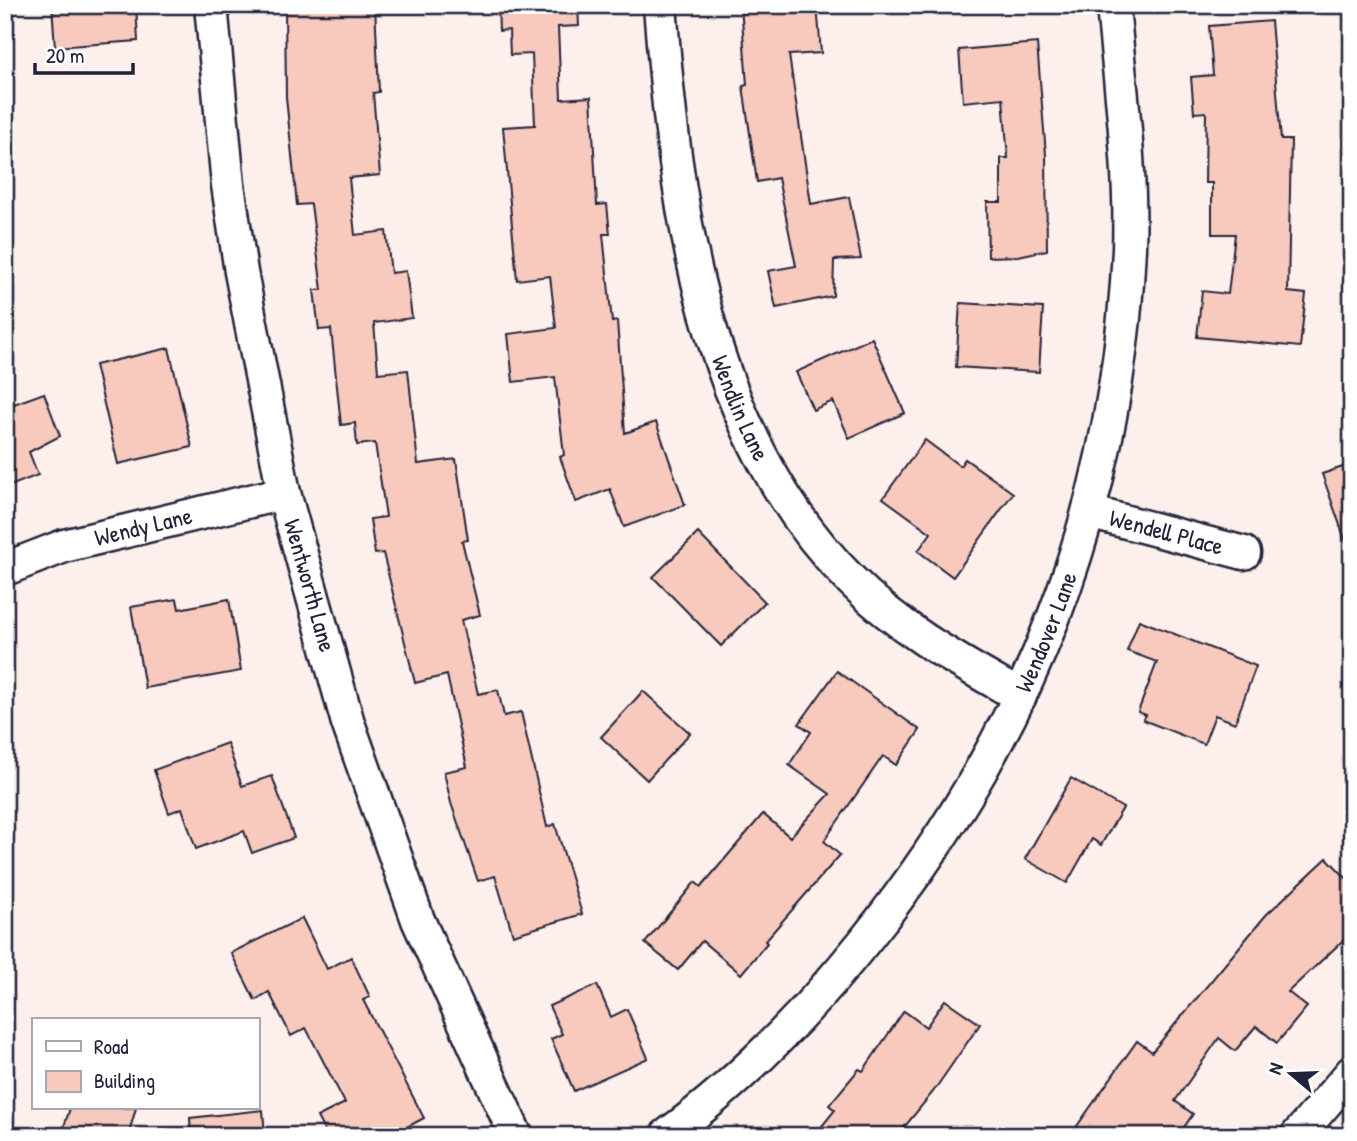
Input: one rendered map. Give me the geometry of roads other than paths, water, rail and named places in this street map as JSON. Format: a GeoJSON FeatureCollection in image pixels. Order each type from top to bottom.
{"type":"FeatureCollection","features":[{"type":"Feature","properties":{"kind":"street","name":"Wentworth Lane"},"geometry":{"type":"LineString","coordinates":[[211,5],[230,198],[284,493],[348,723],[418,920],[516,1136]]}},
{"type":"Feature","properties":{"kind":"street","name":"Wendlin Lane"},"geometry":{"type":"LineString","coordinates":[[660,5],[665,61],[694,260],[719,361],[754,443],[802,522],[850,580],[932,646],[1020,696]]}},
{"type":"Feature","properties":{"kind":"street","name":"Wendover Lane"},"geometry":{"type":"LineString","coordinates":[[666,1136],[738,1076],[795,1022],[878,925],[929,855],[974,787],[999,742],[1067,582],[1089,512],[1111,416],[1129,247],[1126,141],[1112,5]]}},
{"type":"Feature","properties":{"kind":"street","name":"Wendy Lane"},"geometry":{"type":"LineString","coordinates":[[5,569],[64,546],[284,493]]}},
{"type":"Feature","properties":{"kind":"street","name":"Wendell Place"},"geometry":{"type":"LineString","coordinates":[[1089,512],[1244,553]]}},
{"type":"Feature","properties":{"kind":"street"},"geometry":{"type":"LineString","coordinates":[[1297,1136],[1352,1072]]}}]}
